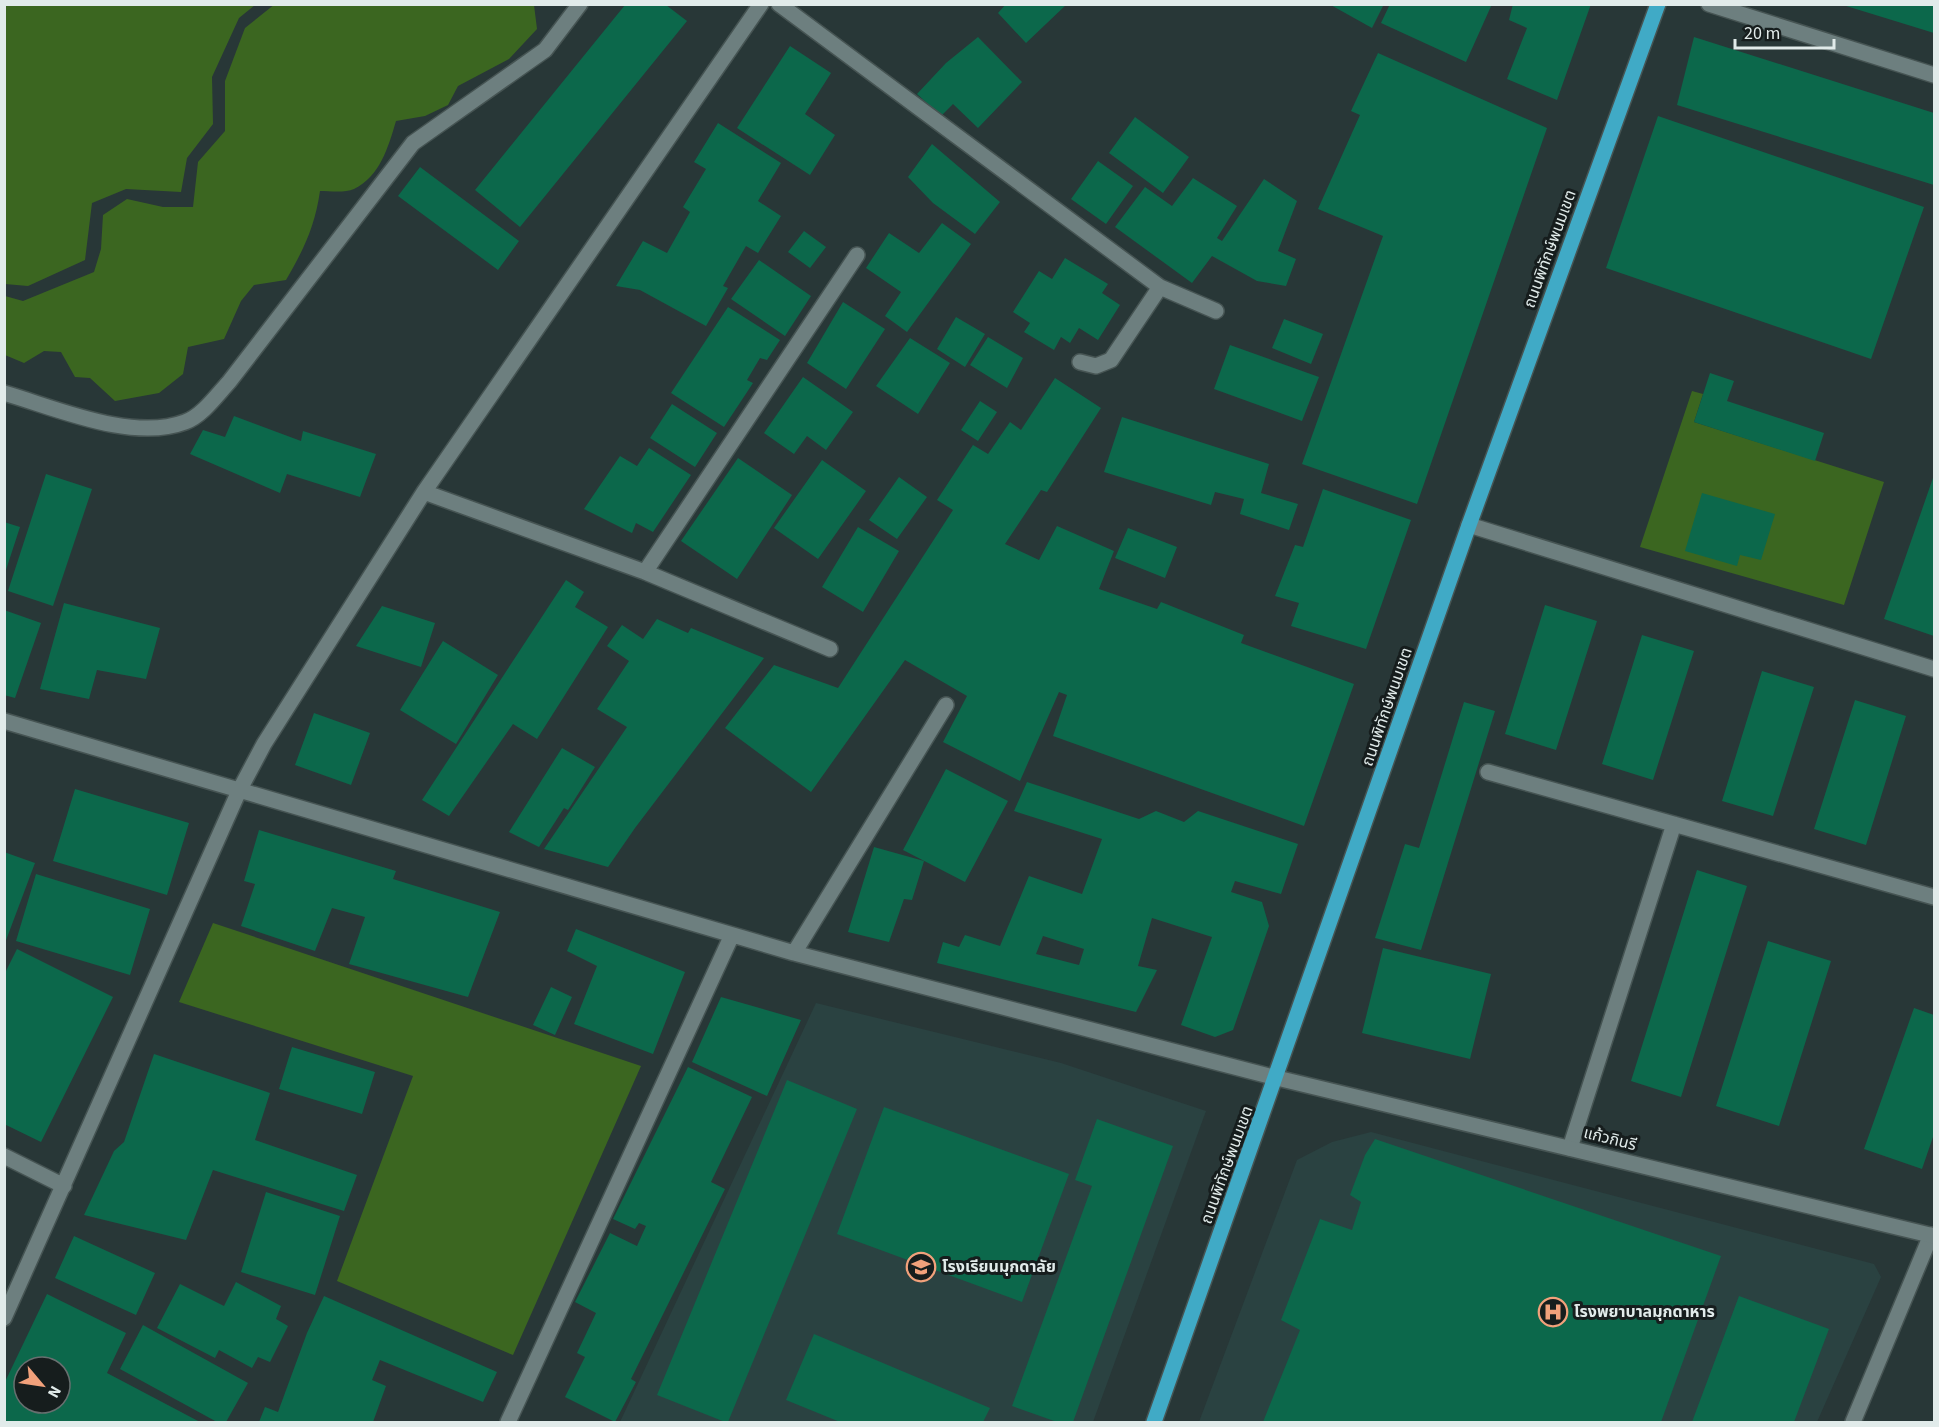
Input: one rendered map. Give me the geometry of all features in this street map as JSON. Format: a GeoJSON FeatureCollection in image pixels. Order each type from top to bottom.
{"type":"FeatureCollection","features":[{"type":"Feature","properties":{"kind":"main road","name":"ถนนพิทักษ์พนมเขต"},"geometry":{"type":"LineString","coordinates":[[1154,1422],[1277,1078],[1469,525],[1658,4]]}},
{"type":"Feature","properties":{"kind":"street"},"geometry":{"type":"LineString","coordinates":[[4,393],[111,424],[149,429],[186,422],[209,404],[229,382],[413,143],[545,50],[580,4]]}},
{"type":"Feature","properties":{"kind":"street"},"geometry":{"type":"LineString","coordinates":[[4,1318],[239,790],[264,744],[424,492],[761,4]]}},
{"type":"Feature","properties":{"kind":"street"},"geometry":{"type":"LineString","coordinates":[[779,4],[1160,287],[1216,311]]}},
{"type":"Feature","properties":{"kind":"street"},"geometry":{"type":"LineString","coordinates":[[1708,4],[1935,75]]}},
{"type":"Feature","properties":{"kind":"street"},"geometry":{"type":"LineString","coordinates":[[645,572],[857,255]]}},
{"type":"Feature","properties":{"kind":"street"},"geometry":{"type":"LineString","coordinates":[[1080,362],[1096,366],[1111,360],[1160,287]]}},
{"type":"Feature","properties":{"kind":"street"},"geometry":{"type":"LineString","coordinates":[[424,492],[645,572],[830,649]]}},
{"type":"Feature","properties":{"kind":"street"},"geometry":{"type":"LineString","coordinates":[[1469,525],[1935,669]]}},
{"type":"Feature","properties":{"kind":"street"},"geometry":{"type":"LineString","coordinates":[[794,953],[946,705]]}},
{"type":"Feature","properties":{"kind":"street","name":"แก้วกินรี"},"geometry":{"type":"LineString","coordinates":[[4,721],[794,953],[1277,1078],[1933,1235]]}},
{"type":"Feature","properties":{"kind":"street"},"geometry":{"type":"LineString","coordinates":[[1488,772],[1935,897]]}},
{"type":"Feature","properties":{"kind":"street"},"geometry":{"type":"LineString","coordinates":[[1570,1148],[1674,824]]}},
{"type":"Feature","properties":{"kind":"street"},"geometry":{"type":"LineString","coordinates":[[508,1422],[732,935]]}},
{"type":"Feature","properties":{"kind":"street"},"geometry":{"type":"LineString","coordinates":[[4,1156],[64,1186]]}},
{"type":"Feature","properties":{"kind":"street"},"geometry":{"type":"LineString","coordinates":[[1853,1422],[1933,1235]]}},
{"type":"Feature","properties":{"kind":"shaded area","name":"โรงเรียนมุกดาลัย"},"geometry":{"type":"Polygon","coordinates":[[[816,1003],[1061,1063],[1206,1111],[1093,1422],[620,1422],[816,1003]]]}},
{"type":"Feature","properties":{"kind":"shaded area","name":"โรงพยาบาลมุกดาหาร"},"geometry":{"type":"Polygon","coordinates":[[[1371,1132],[1874,1264],[1881,1277],[1817,1422],[1199,1422],[1297,1160],[1332,1142],[1371,1132]]]}},
{"type":"Feature","properties":{"kind":"green space"},"geometry":{"type":"Polygon","coordinates":[[[275,4],[534,5],[537,29],[509,59],[458,86],[448,105],[425,116],[396,121],[382,160],[377,169],[363,183],[346,191],[320,191],[308,237],[286,280],[254,285],[241,301],[224,339],[188,347],[183,374],[159,393],[115,401],[90,378],[75,377],[61,352],[44,351],[24,363],[5,355],[5,296],[23,301],[94,272],[101,249],[103,215],[127,199],[163,207],[193,207],[198,162],[225,131],[225,81],[245,28],[275,4]]]}},
{"type":"Feature","properties":{"kind":"green space"},"geometry":{"type":"Polygon","coordinates":[[[4,5],[255,5],[239,18],[212,77],[213,124],[187,158],[181,192],[126,189],[92,203],[85,260],[28,286],[5,284],[4,5]]]}},
{"type":"Feature","properties":{"kind":"green space"},"geometry":{"type":"Polygon","coordinates":[[[1692,391],[1703,394],[1694,422],[1884,482],[1844,605],[1640,547],[1692,391]]]}},
{"type":"Feature","properties":{"kind":"green space"},"geometry":{"type":"Polygon","coordinates":[[[213,923],[641,1066],[513,1355],[337,1281],[413,1076],[179,1002],[213,923]]]}},
{"type":"Feature","properties":{"kind":"building"},"geometry":{"type":"Polygon","coordinates":[[[1006,4],[1067,4],[1026,43],[998,13],[1006,4]]]}},
{"type":"Feature","properties":{"kind":"building"},"geometry":{"type":"Polygon","coordinates":[[[1329,4],[1384,4],[1372,28],[1329,4]]]}},
{"type":"Feature","properties":{"kind":"building"},"geometry":{"type":"Polygon","coordinates":[[[1390,4],[1492,4],[1466,62],[1381,23],[1390,4]]]}},
{"type":"Feature","properties":{"kind":"building"},"geometry":{"type":"Polygon","coordinates":[[[1513,4],[1591,4],[1557,100],[1507,79],[1527,28],[1509,20],[1513,4]]]}},
{"type":"Feature","properties":{"kind":"building"},"geometry":{"type":"Polygon","coordinates":[[[1934,4],[1934,33],[1843,5],[1934,4]]]}},
{"type":"Feature","properties":{"kind":"building"},"geometry":{"type":"Polygon","coordinates":[[[625,5],[666,5],[687,21],[520,227],[475,190],[625,5]]]}},
{"type":"Feature","properties":{"kind":"building"},"geometry":{"type":"Polygon","coordinates":[[[978,37],[1022,82],[978,128],[953,104],[941,116],[917,94],[946,63],[978,37]]]}},
{"type":"Feature","properties":{"kind":"building"},"geometry":{"type":"Polygon","coordinates":[[[1694,37],[1934,113],[1934,185],[1677,105],[1694,37]]]}},
{"type":"Feature","properties":{"kind":"building"},"geometry":{"type":"Polygon","coordinates":[[[790,46],[831,73],[805,114],[835,135],[810,175],[737,128],[790,46]]]}},
{"type":"Feature","properties":{"kind":"building"},"geometry":{"type":"Polygon","coordinates":[[[1378,53],[1547,128],[1417,504],[1302,464],[1383,236],[1318,209],[1360,115],[1351,111],[1378,53]]]}},
{"type":"Feature","properties":{"kind":"building"},"geometry":{"type":"Polygon","coordinates":[[[1658,116],[1924,207],[1871,359],[1606,268],[1658,116]]]}},
{"type":"Feature","properties":{"kind":"building"},"geometry":{"type":"Polygon","coordinates":[[[1135,117],[1189,157],[1163,193],[1109,153],[1135,117]]]}},
{"type":"Feature","properties":{"kind":"building"},"geometry":{"type":"Polygon","coordinates":[[[718,123],[781,163],[758,201],[781,216],[758,253],[746,246],[723,286],[728,288],[706,326],[640,290],[616,286],[643,241],[667,253],[690,212],[683,207],[706,169],[694,162],[718,123]]]}},
{"type":"Feature","properties":{"kind":"building"},"geometry":{"type":"Polygon","coordinates":[[[932,144],[1000,202],[975,234],[933,203],[908,177],[932,144]]]}},
{"type":"Feature","properties":{"kind":"building"},"geometry":{"type":"Polygon","coordinates":[[[1098,161],[1133,186],[1106,224],[1071,199],[1098,161]]]}},
{"type":"Feature","properties":{"kind":"building"},"geometry":{"type":"Polygon","coordinates":[[[420,167],[519,241],[498,270],[398,196],[420,167]]]}},
{"type":"Feature","properties":{"kind":"building"},"geometry":{"type":"Polygon","coordinates":[[[1193,178],[1237,206],[1217,238],[1222,241],[1264,179],[1297,201],[1278,251],[1296,259],[1286,286],[1257,281],[1212,256],[1192,283],[1115,227],[1145,187],[1172,206],[1193,178]]]}},
{"type":"Feature","properties":{"kind":"building"},"geometry":{"type":"Polygon","coordinates":[[[942,223],[971,244],[907,332],[885,316],[901,292],[866,268],[889,233],[919,253],[942,223]]]}},
{"type":"Feature","properties":{"kind":"building"},"geometry":{"type":"Polygon","coordinates":[[[804,231],[826,247],[810,268],[788,252],[804,231]]]}},
{"type":"Feature","properties":{"kind":"building"},"geometry":{"type":"Polygon","coordinates":[[[1065,258],[1108,284],[1102,293],[1120,305],[1098,340],[1079,328],[1070,343],[1061,337],[1054,350],[1024,332],[1030,323],[1013,312],[1039,271],[1052,279],[1065,258]]]}},
{"type":"Feature","properties":{"kind":"building"},"geometry":{"type":"Polygon","coordinates":[[[759,260],[811,296],[785,336],[731,299],[759,260]]]}},
{"type":"Feature","properties":{"kind":"building"},"geometry":{"type":"Polygon","coordinates":[[[843,302],[885,329],[846,389],[807,363],[843,302]]]}},
{"type":"Feature","properties":{"kind":"building"},"geometry":{"type":"Polygon","coordinates":[[[728,307],[780,340],[767,360],[760,358],[747,380],[753,383],[724,427],[671,393],[728,307]]]}},
{"type":"Feature","properties":{"kind":"building"},"geometry":{"type":"Polygon","coordinates":[[[956,317],[985,334],[965,367],[937,349],[956,317]]]}},
{"type":"Feature","properties":{"kind":"building"},"geometry":{"type":"Polygon","coordinates":[[[1284,319],[1323,334],[1311,364],[1272,348],[1284,319]]]}},
{"type":"Feature","properties":{"kind":"building"},"geometry":{"type":"Polygon","coordinates":[[[988,337],[1023,358],[1007,388],[970,365],[988,337]]]}},
{"type":"Feature","properties":{"kind":"building"},"geometry":{"type":"Polygon","coordinates":[[[910,338],[950,363],[918,414],[876,386],[910,338]]]}},
{"type":"Feature","properties":{"kind":"building"},"geometry":{"type":"Polygon","coordinates":[[[1230,345],[1319,377],[1302,421],[1214,389],[1230,345]]]}},
{"type":"Feature","properties":{"kind":"building"},"geometry":{"type":"Polygon","coordinates":[[[1710,373],[1734,381],[1727,401],[1824,433],[1815,461],[1694,422],[1710,373]]]}},
{"type":"Feature","properties":{"kind":"building"},"geometry":{"type":"Polygon","coordinates":[[[803,377],[853,412],[826,450],[807,436],[794,454],[764,433],[803,377]]]}},
{"type":"Feature","properties":{"kind":"building"},"geometry":{"type":"Polygon","coordinates":[[[1055,378],[1101,408],[1047,492],[1041,490],[1005,544],[1039,560],[1057,526],[1114,551],[1099,589],[1157,609],[1161,602],[1244,635],[1241,643],[1354,684],[1304,826],[1053,736],[1067,695],[1059,692],[1020,781],[943,742],[967,696],[905,660],[811,792],[725,728],[774,665],[838,688],[953,510],[937,500],[973,445],[988,454],[1010,422],[1021,430],[1055,378]]]}},
{"type":"Feature","properties":{"kind":"building"},"geometry":{"type":"Polygon","coordinates":[[[980,401],[997,412],[978,441],[961,430],[980,401]]]}},
{"type":"Feature","properties":{"kind":"building"},"geometry":{"type":"Polygon","coordinates":[[[672,404],[717,433],[695,467],[650,438],[672,404]]]}},
{"type":"Feature","properties":{"kind":"building"},"geometry":{"type":"Polygon","coordinates":[[[234,416],[301,441],[303,431],[376,454],[360,497],[287,474],[280,493],[190,454],[203,430],[225,437],[234,416]]]}},
{"type":"Feature","properties":{"kind":"building"},"geometry":{"type":"Polygon","coordinates":[[[1122,417],[1269,464],[1261,493],[1298,504],[1289,530],[1240,514],[1244,499],[1215,492],[1211,505],[1104,472],[1122,417]]]}},
{"type":"Feature","properties":{"kind":"building"},"geometry":{"type":"Polygon","coordinates":[[[649,448],[691,475],[653,532],[636,523],[632,533],[584,509],[620,456],[637,466],[649,448]]]}},
{"type":"Feature","properties":{"kind":"building"},"geometry":{"type":"Polygon","coordinates":[[[738,458],[792,495],[737,579],[681,541],[738,458]]]}},
{"type":"Feature","properties":{"kind":"building"},"geometry":{"type":"Polygon","coordinates":[[[822,460],[866,491],[818,559],[774,528],[822,460]]]}},
{"type":"Feature","properties":{"kind":"building"},"geometry":{"type":"Polygon","coordinates":[[[46,474],[92,489],[53,606],[8,591],[46,474]]]}},
{"type":"Feature","properties":{"kind":"building"},"geometry":{"type":"Polygon","coordinates":[[[1934,475],[1934,636],[1884,619],[1934,475]]]}},
{"type":"Feature","properties":{"kind":"building"},"geometry":{"type":"Polygon","coordinates":[[[899,477],[927,497],[897,539],[869,520],[899,477]]]}},
{"type":"Feature","properties":{"kind":"building"},"geometry":{"type":"Polygon","coordinates":[[[1323,489],[1411,520],[1366,649],[1291,626],[1299,603],[1275,596],[1295,545],[1303,547],[1323,489]]]}},
{"type":"Feature","properties":{"kind":"building"},"geometry":{"type":"Polygon","coordinates":[[[1702,493],[1775,514],[1761,560],[1740,555],[1737,566],[1685,551],[1702,493]]]}},
{"type":"Feature","properties":{"kind":"building"},"geometry":{"type":"Polygon","coordinates":[[[4,522],[20,527],[5,573],[4,573],[4,522]]]}},
{"type":"Feature","properties":{"kind":"building"},"geometry":{"type":"Polygon","coordinates":[[[858,527],[899,551],[863,612],[822,587],[858,527]]]}},
{"type":"Feature","properties":{"kind":"building"},"geometry":{"type":"Polygon","coordinates":[[[1128,528],[1177,547],[1165,578],[1115,558],[1128,528]]]}},
{"type":"Feature","properties":{"kind":"building"},"geometry":{"type":"Polygon","coordinates":[[[566,580],[584,592],[575,607],[608,627],[537,739],[513,724],[449,816],[422,800],[566,580]]]}},
{"type":"Feature","properties":{"kind":"building"},"geometry":{"type":"Polygon","coordinates":[[[64,603],[160,628],[146,679],[97,670],[89,699],[40,689],[64,603]]]}},
{"type":"Feature","properties":{"kind":"building"},"geometry":{"type":"Polygon","coordinates":[[[1545,605],[1597,621],[1556,750],[1505,734],[1545,605]]]}},
{"type":"Feature","properties":{"kind":"building"},"geometry":{"type":"Polygon","coordinates":[[[382,606],[435,623],[421,667],[356,646],[382,606]]]}},
{"type":"Feature","properties":{"kind":"building"},"geometry":{"type":"Polygon","coordinates":[[[4,610],[41,623],[15,698],[4,695],[4,610]]]}},
{"type":"Feature","properties":{"kind":"building"},"geometry":{"type":"Polygon","coordinates":[[[657,619],[688,633],[691,628],[764,658],[608,867],[544,849],[627,727],[597,709],[629,661],[607,646],[622,625],[643,639],[657,619]]]}},
{"type":"Feature","properties":{"kind":"building"},"geometry":{"type":"Polygon","coordinates":[[[1642,635],[1694,651],[1653,780],[1602,764],[1642,635]]]}},
{"type":"Feature","properties":{"kind":"building"},"geometry":{"type":"Polygon","coordinates":[[[443,641],[498,675],[456,744],[400,710],[443,641]]]}},
{"type":"Feature","properties":{"kind":"building"},"geometry":{"type":"Polygon","coordinates":[[[1762,671],[1814,687],[1773,816],[1722,801],[1762,671]]]}},
{"type":"Feature","properties":{"kind":"building"},"geometry":{"type":"Polygon","coordinates":[[[1855,700],[1906,716],[1866,845],[1814,829],[1855,700]]]}},
{"type":"Feature","properties":{"kind":"building"},"geometry":{"type":"Polygon","coordinates":[[[1464,702],[1495,711],[1421,950],[1375,938],[1405,844],[1419,848],[1464,702]]]}},
{"type":"Feature","properties":{"kind":"building"},"geometry":{"type":"Polygon","coordinates":[[[314,713],[370,733],[351,785],[295,765],[314,713]]]}},
{"type":"Feature","properties":{"kind":"building"},"geometry":{"type":"Polygon","coordinates":[[[562,748],[595,767],[568,810],[564,808],[539,847],[509,832],[562,748]]]}},
{"type":"Feature","properties":{"kind":"building"},"geometry":{"type":"Polygon","coordinates":[[[946,769],[1008,801],[965,882],[903,850],[946,769]]]}},
{"type":"Feature","properties":{"kind":"building"},"geometry":{"type":"Polygon","coordinates":[[[1027,782],[1139,819],[1156,811],[1184,822],[1198,811],[1298,844],[1281,894],[1235,881],[1231,892],[1262,902],[1269,926],[1233,1030],[1215,1037],[1181,1025],[1212,937],[1152,918],[1138,966],[1157,970],[1136,1012],[937,963],[943,942],[959,947],[965,935],[1000,946],[1029,876],[1082,894],[1102,839],[1014,811],[1027,782]],[[1043,936],[1036,954],[1079,965],[1084,949],[1043,936]]]}},
{"type":"Feature","properties":{"kind":"building"},"geometry":{"type":"Polygon","coordinates":[[[75,789],[189,823],[167,895],[53,861],[75,789]]]}},
{"type":"Feature","properties":{"kind":"building"},"geometry":{"type":"Polygon","coordinates":[[[259,830],[396,871],[393,879],[500,912],[468,997],[349,964],[365,917],[332,908],[315,951],[241,926],[255,884],[244,881],[259,830]]]}},
{"type":"Feature","properties":{"kind":"building"},"geometry":{"type":"Polygon","coordinates":[[[874,847],[924,861],[912,900],[904,899],[889,942],[848,932],[874,847]]]}},
{"type":"Feature","properties":{"kind":"building"},"geometry":{"type":"Polygon","coordinates":[[[4,852],[35,863],[5,943],[4,943],[4,852]]]}},
{"type":"Feature","properties":{"kind":"building"},"geometry":{"type":"Polygon","coordinates":[[[1697,870],[1747,886],[1681,1097],[1631,1081],[1697,870]]]}},
{"type":"Feature","properties":{"kind":"building"},"geometry":{"type":"Polygon","coordinates":[[[36,874],[150,909],[130,975],[16,941],[36,874]]]}},
{"type":"Feature","properties":{"kind":"building"},"geometry":{"type":"Polygon","coordinates":[[[576,929],[685,972],[653,1054],[574,1024],[597,966],[567,951],[576,929]]]}},
{"type":"Feature","properties":{"kind":"building"},"geometry":{"type":"Polygon","coordinates":[[[1768,941],[1831,961],[1779,1126],[1716,1106],[1768,941]]]}},
{"type":"Feature","properties":{"kind":"building"},"geometry":{"type":"Polygon","coordinates":[[[1383,948],[1491,974],[1470,1059],[1362,1033],[1383,948]]]}},
{"type":"Feature","properties":{"kind":"building"},"geometry":{"type":"Polygon","coordinates":[[[17,949],[113,997],[41,1142],[4,1124],[4,975],[17,949]]]}},
{"type":"Feature","properties":{"kind":"building"},"geometry":{"type":"Polygon","coordinates":[[[551,987],[572,997],[555,1035],[533,1025],[551,987]]]}},
{"type":"Feature","properties":{"kind":"building"},"geometry":{"type":"Polygon","coordinates":[[[721,997],[801,1020],[767,1096],[692,1062],[721,997]]]}},
{"type":"Feature","properties":{"kind":"building"},"geometry":{"type":"Polygon","coordinates":[[[1914,1008],[1934,1015],[1934,1134],[1922,1169],[1864,1149],[1914,1008]]]}},
{"type":"Feature","properties":{"kind":"building"},"geometry":{"type":"Polygon","coordinates":[[[292,1047],[375,1072],[362,1114],[279,1089],[292,1047]]]}},
{"type":"Feature","properties":{"kind":"building"},"geometry":{"type":"Polygon","coordinates":[[[154,1054],[270,1093],[255,1140],[357,1175],[344,1211],[213,1170],[186,1240],[84,1215],[114,1151],[124,1142],[154,1054]]]}},
{"type":"Feature","properties":{"kind":"building"},"geometry":{"type":"Polygon","coordinates":[[[688,1067],[752,1097],[711,1182],[725,1189],[631,1379],[636,1382],[615,1422],[565,1397],[585,1357],[577,1353],[596,1313],[575,1302],[610,1233],[637,1246],[646,1226],[639,1223],[635,1229],[613,1219],[688,1067]]]}},
{"type":"Feature","properties":{"kind":"building"},"geometry":{"type":"Polygon","coordinates":[[[787,1080],[857,1109],[728,1422],[725,1422],[657,1395],[787,1080]]]}},
{"type":"Feature","properties":{"kind":"building"},"geometry":{"type":"Polygon","coordinates":[[[884,1107],[1069,1174],[1022,1302],[837,1234],[884,1107]]]}},
{"type":"Feature","properties":{"kind":"building"},"geometry":{"type":"Polygon","coordinates":[[[1097,1119],[1173,1146],[1073,1422],[1057,1422],[1012,1406],[1092,1186],[1075,1180],[1097,1119]]]}},
{"type":"Feature","properties":{"kind":"building","name":"โรงพยาบาลมุกดาหาร"},"geometry":{"type":"Polygon","coordinates":[[[1375,1139],[1721,1256],[1661,1422],[1263,1422],[1300,1330],[1281,1320],[1320,1219],[1352,1230],[1361,1202],[1350,1195],[1365,1155],[1375,1139]]]}},
{"type":"Feature","properties":{"kind":"building"},"geometry":{"type":"Polygon","coordinates":[[[266,1192],[340,1216],[315,1295],[241,1272],[266,1192]]]}},
{"type":"Feature","properties":{"kind":"building"},"geometry":{"type":"Polygon","coordinates":[[[74,1236],[155,1273],[136,1315],[55,1278],[74,1236]]]}},
{"type":"Feature","properties":{"kind":"building"},"geometry":{"type":"Polygon","coordinates":[[[236,1282],[281,1306],[276,1319],[288,1326],[270,1362],[258,1357],[252,1368],[219,1350],[215,1358],[157,1328],[180,1284],[224,1306],[236,1282]]]}},
{"type":"Feature","properties":{"kind":"building"},"geometry":{"type":"Polygon","coordinates":[[[47,1294],[126,1333],[107,1373],[200,1422],[4,1422],[4,1384],[12,1367],[12,1415],[72,1415],[72,1355],[18,1355],[47,1294]]]}},
{"type":"Feature","properties":{"kind":"building"},"geometry":{"type":"Polygon","coordinates":[[[324,1296],[497,1372],[483,1402],[380,1360],[372,1380],[386,1386],[373,1422],[259,1422],[265,1407],[278,1412],[307,1333],[324,1296]]]}},
{"type":"Feature","properties":{"kind":"building"},"geometry":{"type":"Polygon","coordinates":[[[1739,1296],[1829,1329],[1794,1422],[1692,1422],[1739,1296]]]}},
{"type":"Feature","properties":{"kind":"building"},"geometry":{"type":"Polygon","coordinates":[[[143,1325],[248,1383],[226,1422],[217,1422],[120,1369],[143,1325]]]}},
{"type":"Feature","properties":{"kind":"building"},"geometry":{"type":"Polygon","coordinates":[[[814,1334],[990,1408],[983,1422],[840,1422],[786,1400],[814,1334]]]}},
{"type":"Feature","properties":{"kind":"place","name":"โรงเรียนมุกดาลัย"},"geometry":{"type":"Point","coordinates":[921,1267]}},
{"type":"Feature","properties":{"kind":"place","name":"โรงพยาบาลมุกดาหาร"},"geometry":{"type":"Point","coordinates":[1553,1312]}}]}
